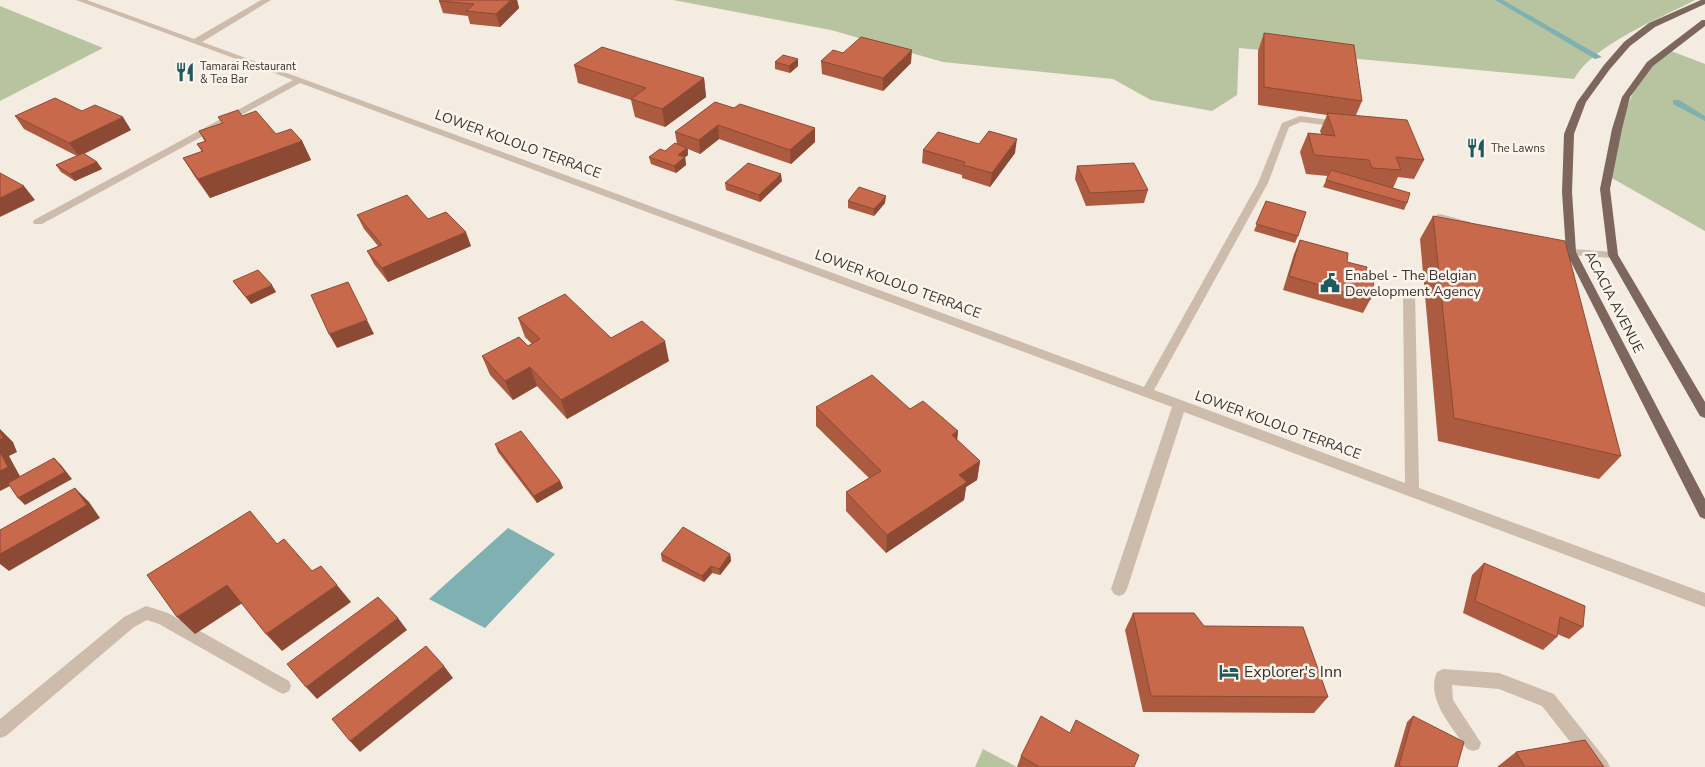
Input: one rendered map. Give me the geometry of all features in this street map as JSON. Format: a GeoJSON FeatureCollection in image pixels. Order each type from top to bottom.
{"type":"FeatureCollection","features":[{"type":"Feature","properties":{"kind":"main road","name":"ACACIA AVENUE"},"geometry":{"type":"LineString","coordinates":[[1705,1],[1652,25],[1627,44],[1607,67],[1582,102],[1569,134],[1567,192],[1571,252],[1705,513]]}},
{"type":"Feature","properties":{"kind":"main road","name":"ACACIA AVENUE"},"geometry":{"type":"LineString","coordinates":[[1705,22],[1650,64],[1626,97],[1616,128],[1605,190],[1613,255],[1705,414]]}},
{"type":"Feature","properties":{"kind":"street","name":"LOWER KOLOLO TERRACE"},"geometry":{"type":"LineString","coordinates":[[80,0],[1180,404],[1705,600]]}},
{"type":"Feature","properties":{"kind":"street"},"geometry":{"type":"LineString","coordinates":[[195,42],[267,0]]}},
{"type":"Feature","properties":{"kind":"street"},"geometry":{"type":"LineString","coordinates":[[38,222],[300,80]]}},
{"type":"Feature","properties":{"kind":"street"},"geometry":{"type":"LineString","coordinates":[[1147,392],[1262,183],[1285,125],[1300,119],[1349,125]]}},
{"type":"Feature","properties":{"kind":"street"},"geometry":{"type":"LineString","coordinates":[[1440,217],[1477,227]]}},
{"type":"Feature","properties":{"kind":"street"},"geometry":{"type":"LineString","coordinates":[[1552,247],[1571,252],[1613,255]]}},
{"type":"Feature","properties":{"kind":"street"},"geometry":{"type":"LineString","coordinates":[[1409,292],[1412,491]]}},
{"type":"Feature","properties":{"kind":"street"},"geometry":{"type":"LineString","coordinates":[[1119,588],[1180,404]]}},
{"type":"Feature","properties":{"kind":"street"},"geometry":{"type":"LineString","coordinates":[[0,730],[129,622],[146,613],[163,618],[284,686]]}},
{"type":"Feature","properties":{"kind":"street"},"geometry":{"type":"LineString","coordinates":[[1473,743],[1445,702],[1443,677],[1499,681],[1548,700],[1601,767]]}},
{"type":"Feature","properties":{"kind":"green space"},"geometry":{"type":"Polygon","coordinates":[[[673,0],[1695,0],[1646,24],[1612,44],[1583,66],[1574,79],[1239,48],[1237,95],[1212,111],[1151,100],[1113,79],[943,62],[831,30],[673,0]]]}},
{"type":"Feature","properties":{"kind":"green space"},"geometry":{"type":"Polygon","coordinates":[[[0,6],[103,48],[0,101],[0,6]]]}},
{"type":"Feature","properties":{"kind":"green space"},"geometry":{"type":"Polygon","coordinates":[[[1671,51],[1705,64],[1705,231],[1610,177],[1625,112],[1642,72],[1671,51]]]}},
{"type":"Feature","properties":{"kind":"green space"},"geometry":{"type":"Polygon","coordinates":[[[983,749],[1017,767],[975,767],[983,749]]]}},
{"type":"Feature","properties":{"kind":"water"},"geometry":{"type":"Polygon","coordinates":[[[508,528],[555,554],[485,628],[429,599],[508,528]]]}},
{"type":"Feature","properties":{"kind":"building"},"geometry":{"type":"Polygon","coordinates":[[[440,0],[511,0],[496,14],[466,11],[474,4],[440,0]]]}},
{"type":"Feature","properties":{"kind":"building"},"geometry":{"type":"Polygon","coordinates":[[[1264,33],[1354,45],[1362,101],[1264,87],[1264,33]]]}},
{"type":"Feature","properties":{"kind":"building"},"geometry":{"type":"Polygon","coordinates":[[[861,37],[912,50],[883,78],[821,61],[833,50],[843,53],[861,37]]]}},
{"type":"Feature","properties":{"kind":"building"},"geometry":{"type":"Polygon","coordinates":[[[602,47],[704,78],[662,109],[631,99],[646,88],[574,65],[602,47]]]}},
{"type":"Feature","properties":{"kind":"building"},"geometry":{"type":"Polygon","coordinates":[[[783,55],[798,59],[789,66],[775,62],[783,55]]]}},
{"type":"Feature","properties":{"kind":"building"},"geometry":{"type":"Polygon","coordinates":[[[55,98],[82,111],[95,105],[123,117],[69,143],[15,116],[55,98]]]}},
{"type":"Feature","properties":{"kind":"building"},"geometry":{"type":"Polygon","coordinates":[[[715,102],[734,108],[740,104],[815,128],[790,150],[718,125],[699,140],[675,132],[715,102]]]}},
{"type":"Feature","properties":{"kind":"building"},"geometry":{"type":"Polygon","coordinates":[[[238,110],[242,116],[256,111],[276,134],[291,129],[302,141],[198,179],[183,158],[203,151],[197,144],[206,141],[199,131],[223,123],[218,117],[238,110]]]}},
{"type":"Feature","properties":{"kind":"building"},"geometry":{"type":"Polygon","coordinates":[[[1327,113],[1407,120],[1424,160],[1396,157],[1401,170],[1372,168],[1369,160],[1314,155],[1308,133],[1335,136],[1327,113]]]}},
{"type":"Feature","properties":{"kind":"building"},"geometry":{"type":"Polygon","coordinates":[[[989,131],[1017,139],[992,173],[963,165],[965,162],[923,150],[938,132],[979,144],[989,131]]]}},
{"type":"Feature","properties":{"kind":"building"},"geometry":{"type":"Polygon","coordinates":[[[675,143],[687,148],[678,155],[685,157],[674,166],[649,157],[660,149],[665,151],[675,143]]]}},
{"type":"Feature","properties":{"kind":"building"},"geometry":{"type":"Polygon","coordinates":[[[83,153],[97,162],[70,174],[56,165],[83,153]]]}},
{"type":"Feature","properties":{"kind":"building"},"geometry":{"type":"Polygon","coordinates":[[[748,163],[781,174],[759,195],[725,183],[748,163]]]}},
{"type":"Feature","properties":{"kind":"building"},"geometry":{"type":"Polygon","coordinates":[[[1134,163],[1148,190],[1090,193],[1077,166],[1134,163]]]}},
{"type":"Feature","properties":{"kind":"building"},"geometry":{"type":"Polygon","coordinates":[[[1331,170],[1410,193],[1407,203],[1326,180],[1331,170]]]}},
{"type":"Feature","properties":{"kind":"building"},"geometry":{"type":"Polygon","coordinates":[[[0,173],[24,186],[0,198],[0,173]]]}},
{"type":"Feature","properties":{"kind":"building"},"geometry":{"type":"Polygon","coordinates":[[[859,187],[886,196],[874,209],[848,201],[859,187]]]}},
{"type":"Feature","properties":{"kind":"building"},"geometry":{"type":"Polygon","coordinates":[[[407,195],[428,219],[446,212],[466,232],[382,268],[367,251],[382,245],[357,215],[407,195]]]}},
{"type":"Feature","properties":{"kind":"building"},"geometry":{"type":"Polygon","coordinates":[[[1266,201],[1306,212],[1298,236],[1256,224],[1266,201]]]}},
{"type":"Feature","properties":{"kind":"building"},"geometry":{"type":"Polygon","coordinates":[[[1433,216],[1565,241],[1621,456],[1454,418],[1433,216]]]}},
{"type":"Feature","properties":{"kind":"building"},"geometry":{"type":"Polygon","coordinates":[[[1300,240],[1348,253],[1347,262],[1367,267],[1364,280],[1374,282],[1370,300],[1289,276],[1300,240]]]}},
{"type":"Feature","properties":{"kind":"building"},"geometry":{"type":"Polygon","coordinates":[[[258,270],[272,285],[246,297],[233,281],[258,270]]]}},
{"type":"Feature","properties":{"kind":"building"},"geometry":{"type":"Polygon","coordinates":[[[348,282],[367,320],[329,334],[311,295],[348,282]]]}},
{"type":"Feature","properties":{"kind":"building"},"geometry":{"type":"Polygon","coordinates":[[[565,294],[611,338],[642,321],[665,341],[561,400],[530,367],[505,381],[482,356],[519,337],[528,346],[540,339],[518,318],[565,294]]]}},
{"type":"Feature","properties":{"kind":"building"},"geometry":{"type":"Polygon","coordinates":[[[872,375],[910,409],[923,401],[958,431],[952,435],[980,461],[959,475],[967,482],[887,535],[846,492],[881,471],[816,407],[872,375]]]}},
{"type":"Feature","properties":{"kind":"building"},"geometry":{"type":"Polygon","coordinates":[[[521,431],[560,481],[534,496],[495,444],[521,431]]]}},
{"type":"Feature","properties":{"kind":"building"},"geometry":{"type":"Polygon","coordinates":[[[0,452],[8,467],[0,471],[0,452]]]}},
{"type":"Feature","properties":{"kind":"building"},"geometry":{"type":"Polygon","coordinates":[[[54,458],[65,472],[18,498],[8,483],[54,458]]]}},
{"type":"Feature","properties":{"kind":"building"},"geometry":{"type":"Polygon","coordinates":[[[75,488],[87,505],[0,554],[0,530],[75,488]]]}},
{"type":"Feature","properties":{"kind":"building"},"geometry":{"type":"Polygon","coordinates":[[[250,511],[277,544],[284,539],[312,571],[321,566],[337,585],[266,634],[227,585],[177,617],[147,575],[250,511]]]}},
{"type":"Feature","properties":{"kind":"building"},"geometry":{"type":"Polygon","coordinates":[[[683,527],[730,554],[719,569],[711,566],[702,576],[661,554],[683,527]]]}},
{"type":"Feature","properties":{"kind":"building"},"geometry":{"type":"Polygon","coordinates":[[[1484,563],[1585,606],[1583,627],[1560,617],[1557,637],[1475,601],[1484,563]]]}},
{"type":"Feature","properties":{"kind":"building"},"geometry":{"type":"Polygon","coordinates":[[[378,597],[398,618],[306,687],[287,664],[378,597]]]}},
{"type":"Feature","properties":{"kind":"building"},"geometry":{"type":"Polygon","coordinates":[[[1133,613],[1194,613],[1204,626],[1303,627],[1328,697],[1151,696],[1133,613]]]}},
{"type":"Feature","properties":{"kind":"building"},"geometry":{"type":"Polygon","coordinates":[[[426,646],[444,666],[350,741],[332,719],[426,646]]]}},
{"type":"Feature","properties":{"kind":"building"},"geometry":{"type":"Polygon","coordinates":[[[1041,716],[1070,733],[1076,720],[1139,755],[1134,767],[1039,767],[1021,756],[1041,716]]]}},
{"type":"Feature","properties":{"kind":"building"},"geometry":{"type":"Polygon","coordinates":[[[1413,716],[1464,742],[1457,767],[1402,767],[1399,765],[1413,716]]]}},
{"type":"Feature","properties":{"kind":"building"},"geometry":{"type":"Polygon","coordinates":[[[1585,740],[1604,767],[1525,767],[1516,752],[1585,740]]]}},
{"type":"Feature","properties":{"kind":"waterway"},"geometry":{"type":"LineString","coordinates":[[1498,0],[1598,57]]}},
{"type":"Feature","properties":{"kind":"waterway"},"geometry":{"type":"LineString","coordinates":[[1676,102],[1705,119]]}},
{"type":"Feature","properties":{"kind":"place","name":"Tamarai Restaurant & Tea Bar"},"geometry":{"type":"Point","coordinates":[185,72]}},
{"type":"Feature","properties":{"kind":"place","name":"The Lawns"},"geometry":{"type":"Point","coordinates":[1476,148]}},
{"type":"Feature","properties":{"kind":"place","name":"Enabel - The Belgian Development Agency"},"geometry":{"type":"Point","coordinates":[1330,283]}},
{"type":"Feature","properties":{"kind":"place","name":"Explorer's Inn"},"geometry":{"type":"Point","coordinates":[1229,672]}}]}
